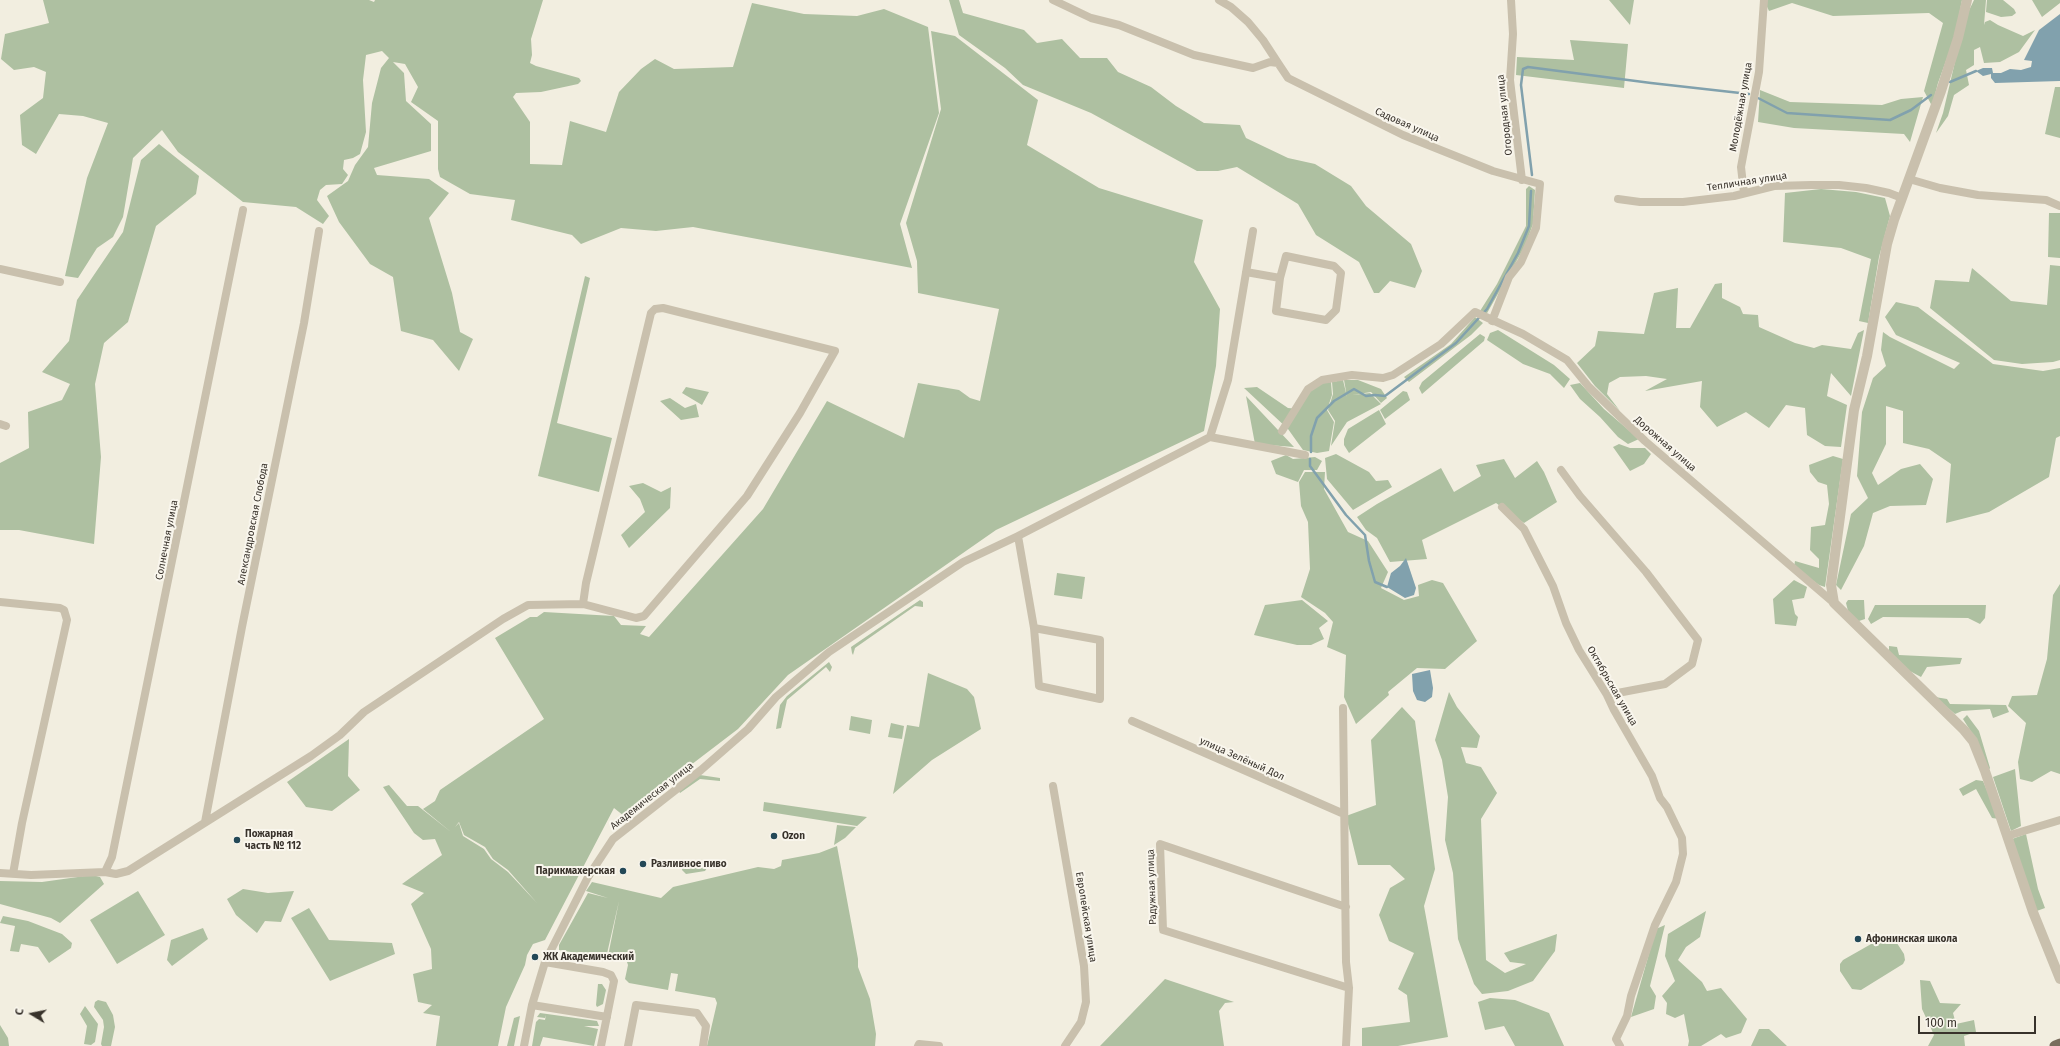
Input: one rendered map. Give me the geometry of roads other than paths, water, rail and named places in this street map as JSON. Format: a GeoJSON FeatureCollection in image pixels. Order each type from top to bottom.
{"type":"FeatureCollection","features":[{"type":"Feature","properties":{"kind":"main road"},"geometry":{"type":"LineString","coordinates":[[2055,1046],[2060,1044]]}},
{"type":"Feature","properties":{"kind":"street"},"geometry":{"type":"LineString","coordinates":[[1053,0],[1091,18],[1119,25],[1194,55],[1253,68],[1270,62],[1278,63]]}},
{"type":"Feature","properties":{"kind":"street","name":"Садовая улица"},"geometry":{"type":"LineString","coordinates":[[1219,0],[1232,7],[1248,22],[1263,40],[1288,78],[1403,135],[1486,168],[1522,180],[1540,184],[1536,228],[1521,262],[1483,316]]}},
{"type":"Feature","properties":{"kind":"street","name":"Огородная улица"},"geometry":{"type":"LineString","coordinates":[[1511,0],[1513,34],[1510,80],[1522,180]]}},
{"type":"Feature","properties":{"kind":"street","name":"Молодёжная улица"},"geometry":{"type":"LineString","coordinates":[[1744,193],[1741,167],[1759,72],[1764,0]]}},
{"type":"Feature","properties":{"kind":"street"},"geometry":{"type":"LineString","coordinates":[[1967,0],[1958,38],[1902,198],[1888,244],[1867,356],[1854,410],[1831,585],[1834,603],[1964,730],[1973,742],[1985,771],[2033,912],[2060,979]]}},
{"type":"Feature","properties":{"kind":"street"},"geometry":{"type":"LineString","coordinates":[[1909,179],[1948,190],[1978,195],[2046,200],[2060,206]]}},
{"type":"Feature","properties":{"kind":"street","name":"Тепличная улица"},"geometry":{"type":"LineString","coordinates":[[1618,199],[1640,202],[1683,202],[1744,193],[1774,186],[1839,185],[1889,193],[1902,198]]}},
{"type":"Feature","properties":{"kind":"street","name":"Солнечная улица"},"geometry":{"type":"LineString","coordinates":[[105,872],[112,857],[243,210]]}},
{"type":"Feature","properties":{"kind":"street","name":"Александровская Слобода"},"geometry":{"type":"LineString","coordinates":[[205,822],[245,612],[304,323],[319,231]]}},
{"type":"Feature","properties":{"kind":"street"},"geometry":{"type":"LineString","coordinates":[[1253,231],[1228,380],[1210,437],[1306,455]]}},
{"type":"Feature","properties":{"kind":"street"},"geometry":{"type":"LineString","coordinates":[[1286,256],[1334,266],[1342,273],[1336,310],[1326,320],[1276,311],[1280,278],[1286,256]]}},
{"type":"Feature","properties":{"kind":"street"},"geometry":{"type":"LineString","coordinates":[[0,269],[60,282]]}},
{"type":"Feature","properties":{"kind":"street"},"geometry":{"type":"LineString","coordinates":[[1246,272],[1280,278]]}},
{"type":"Feature","properties":{"kind":"street"},"geometry":{"type":"LineString","coordinates":[[0,873],[105,872],[116,874],[137,867],[205,822],[311,756],[340,735],[364,712],[503,619],[528,605],[583,604],[636,618],[644,616],[747,496],[800,414],[835,351],[663,308],[656,309],[651,313],[588,575],[583,604]]}},
{"type":"Feature","properties":{"kind":"street"},"geometry":{"type":"LineString","coordinates":[[1282,431],[1308,389],[1322,380],[1352,374],[1383,378],[1393,376],[1483,316]]}},
{"type":"Feature","properties":{"kind":"street","name":"Дорожная улица"},"geometry":{"type":"LineString","coordinates":[[1483,316],[1523,334],[1567,360],[1589,387],[1645,441],[1834,603]]}},
{"type":"Feature","properties":{"kind":"street","name":"Академическая улица"},"geometry":{"type":"LineString","coordinates":[[524,1046],[532,1005],[545,962],[588,877],[613,839],[701,770],[748,729],[776,697],[829,652],[963,562],[1018,536],[1210,437]]}},
{"type":"Feature","properties":{"kind":"street"},"geometry":{"type":"LineString","coordinates":[[1561,470],[1580,496],[1646,572],[1698,640],[1692,664],[1665,684],[1607,695]]}},
{"type":"Feature","properties":{"kind":"street","name":"Октябрьская улица"},"geometry":{"type":"LineString","coordinates":[[1502,507],[1524,529],[1553,586],[1566,623],[1579,650],[1607,695],[1652,776],[1660,798],[1667,807],[1682,838],[1683,854],[1676,882],[1655,925],[1630,996],[1627,1016],[1616,1039],[1620,1046]]}},
{"type":"Feature","properties":{"kind":"street"},"geometry":{"type":"LineString","coordinates":[[1018,536],[1034,628],[1039,686],[1100,699],[1100,640],[1034,628]]}},
{"type":"Feature","properties":{"kind":"street"},"geometry":{"type":"LineString","coordinates":[[0,602],[60,608],[64,610],[67,620],[22,823],[13,874]]}},
{"type":"Feature","properties":{"kind":"street"},"geometry":{"type":"LineString","coordinates":[[1343,708],[1344,814],[1349,988],[1346,1046]]}},
{"type":"Feature","properties":{"kind":"street","name":"улица Зелёный Дол"},"geometry":{"type":"LineString","coordinates":[[1132,721],[1344,814]]}},
{"type":"Feature","properties":{"kind":"street","name":"Европейская улица"},"geometry":{"type":"LineString","coordinates":[[1054,786],[1084,966],[1086,1002],[1081,1022],[1065,1046]]}},
{"type":"Feature","properties":{"kind":"street"},"geometry":{"type":"LineString","coordinates":[[2007,836],[2060,820]]}},
{"type":"Feature","properties":{"kind":"street","name":"Радужная улица"},"geometry":{"type":"LineString","coordinates":[[1346,907],[1160,844],[1163,930],[1349,988]]}},
{"type":"Feature","properties":{"kind":"street"},"geometry":{"type":"LineString","coordinates":[[545,962],[603,972],[611,975],[614,981],[601,1046]]}},
{"type":"Feature","properties":{"kind":"street"},"geometry":{"type":"LineString","coordinates":[[532,1005],[607,1017]]}},
{"type":"Feature","properties":{"kind":"street"},"geometry":{"type":"LineString","coordinates":[[628,1046],[636,1005],[697,1013],[706,1026],[703,1046]]}},
{"type":"Feature","properties":{"kind":"street"},"geometry":{"type":"LineString","coordinates":[[919,1045],[939,1046]]}},
{"type":"Feature","properties":{"kind":"water"},"geometry":{"type":"Polygon","coordinates":[[[2060,14],[2060,81],[1995,83],[1991,78],[1991,74],[1983,76],[1976,71],[1983,68],[1992,68],[1993,73],[2001,73],[2010,69],[2021,70],[2031,67],[2032,61],[2024,60],[2039,30],[2060,14]]]}},
{"type":"Feature","properties":{"kind":"water"},"geometry":{"type":"Polygon","coordinates":[[[1406,558],[1416,588],[1414,595],[1405,598],[1387,587],[1391,573],[1400,566],[1406,558]]]}},
{"type":"Feature","properties":{"kind":"water"},"geometry":{"type":"Polygon","coordinates":[[[1430,670],[1433,688],[1432,697],[1425,702],[1417,700],[1413,691],[1412,674],[1430,670]]]}},
{"type":"Feature","properties":{"kind":"waterway"},"geometry":{"type":"LineString","coordinates":[[1532,175],[1521,85],[1523,69],[1528,67],[1749,94]]}},
{"type":"Feature","properties":{"kind":"waterway"},"geometry":{"type":"LineString","coordinates":[[1950,82],[1976,71]]}},
{"type":"Feature","properties":{"kind":"waterway"},"geometry":{"type":"LineString","coordinates":[[1758,98],[1787,113],[1890,120],[1911,110],[1931,95]]}},
{"type":"Feature","properties":{"kind":"waterway"},"geometry":{"type":"LineString","coordinates":[[1311,452],[1311,436],[1317,418],[1334,401],[1354,389],[1366,396],[1385,396],[1456,343],[1487,309],[1518,253],[1529,226],[1531,191]]}},
{"type":"Feature","properties":{"kind":"waterway"},"geometry":{"type":"LineString","coordinates":[[1310,459],[1310,466],[1346,515],[1365,535],[1369,561],[1375,582],[1387,587]]}},
{"type":"Feature","properties":{"kind":"place","name":"Ozon"},"geometry":{"type":"Point","coordinates":[774,836]}},
{"type":"Feature","properties":{"kind":"place","name":"Пожарная часть № 112"},"geometry":{"type":"Point","coordinates":[237,840]}},
{"type":"Feature","properties":{"kind":"place","name":"Разливное пиво"},"geometry":{"type":"Point","coordinates":[643,864]}},
{"type":"Feature","properties":{"kind":"place","name":"Парикмахерская"},"geometry":{"type":"Point","coordinates":[623,871]}},
{"type":"Feature","properties":{"kind":"place","name":"Афонинская школа"},"geometry":{"type":"Point","coordinates":[1858,939]}},
{"type":"Feature","properties":{"kind":"place","name":"ЖК Академический"},"geometry":{"type":"Point","coordinates":[535,957]}}]}
